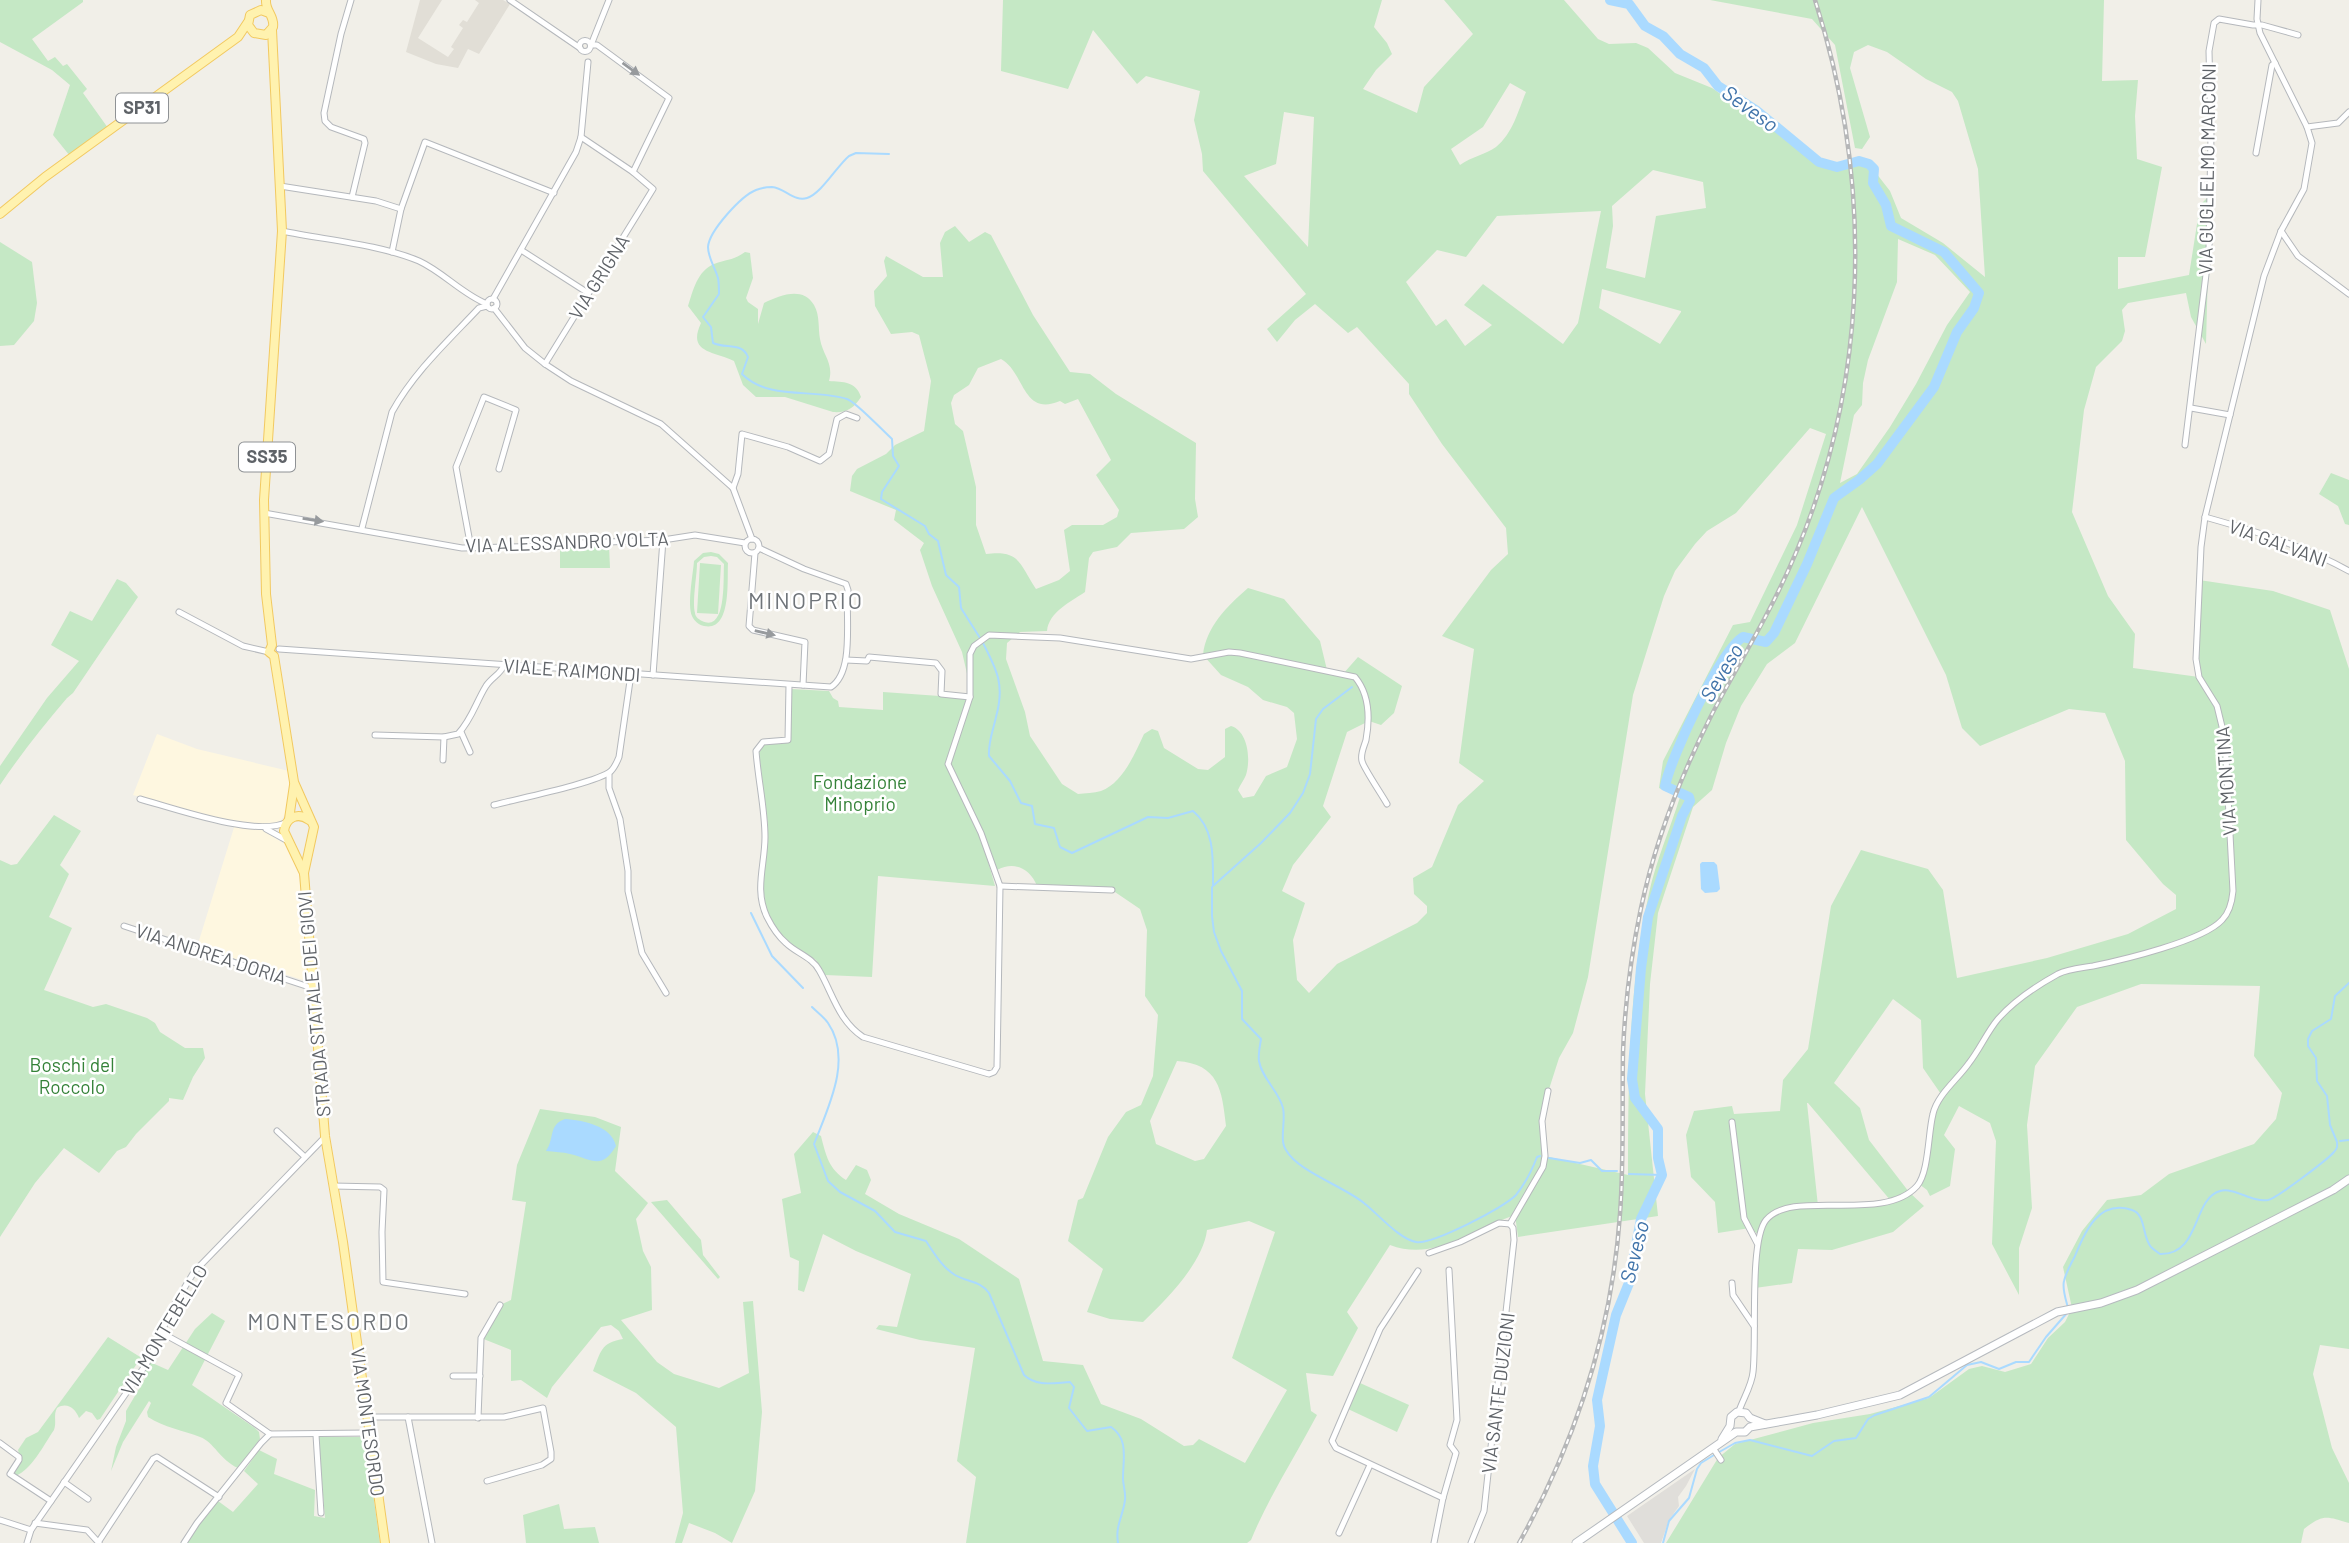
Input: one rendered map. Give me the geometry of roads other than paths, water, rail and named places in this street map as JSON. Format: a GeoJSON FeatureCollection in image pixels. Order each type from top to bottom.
{"type":"FeatureCollection","features":[{"type":"Feature","properties":{"kind":"main road"},"geometry":{"type":"LineString","coordinates":[[259,0],[248,22],[272,49]]}},
{"type":"Feature","properties":{"kind":"main road"},"geometry":{"type":"LineString","coordinates":[[258,34],[272,30],[274,19],[269,13],[266,0]]}},
{"type":"Feature","properties":{"kind":"main road"},"geometry":{"type":"LineString","coordinates":[[253,12],[261,10],[269,13]]}},
{"type":"Feature","properties":{"kind":"main road","name":"SP31"},"geometry":{"type":"LineString","coordinates":[[0,214],[45,177],[238,37],[248,22]]}},
{"type":"Feature","properties":{"kind":"main road","name":"SS35"},"geometry":{"type":"LineString","coordinates":[[272,30],[282,231],[264,513],[266,594],[294,782],[314,831],[311,841]]}},
{"type":"Feature","properties":{"kind":"main road","name":"SP31"},"geometry":{"type":"LineString","coordinates":[[238,37],[258,34]]}},
{"type":"Feature","properties":{"kind":"main road","name":"SS35"},"geometry":{"type":"LineString","coordinates":[[290,842],[284,831],[294,782]]}},
{"type":"Feature","properties":{"kind":"main road"},"geometry":{"type":"LineString","coordinates":[[288,821],[298,816],[309,820]]}},
{"type":"Feature","properties":{"kind":"main road"},"geometry":{"type":"LineString","coordinates":[[290,842],[302,846],[311,841]]}},
{"type":"Feature","properties":{"kind":"main road","name":"STRADA STATALE DEI GIOVI"},"geometry":{"type":"LineString","coordinates":[[311,841],[304,873],[325,1136]]}},
{"type":"Feature","properties":{"kind":"main road","name":"STRADA STATALE DEI GIOVI"},"geometry":{"type":"LineString","coordinates":[[290,842],[304,873]]}},
{"type":"Feature","properties":{"kind":"main road","name":"VIA MONTESORDO"},"geometry":{"type":"LineString","coordinates":[[325,1136],[343,1242],[385,1543]]}},
{"type":"Feature","properties":{"kind":"main road"},"geometry":{"type":"LineString","coordinates":[[1576,1543],[1717,1452],[1733,1429],[1731,1417],[1739,1411],[1749,1420],[1767,1425],[1873,1404],[1900,1395],[2022,1329],[2068,1309],[2101,1303],[2137,1290],[2333,1190],[2349,1179]]}},
{"type":"Feature","properties":{"kind":"main road"},"geometry":{"type":"LineString","coordinates":[[1733,1429],[1745,1432],[1749,1420]]}},
{"type":"Feature","properties":{"kind":"street"},"geometry":{"type":"LineString","coordinates":[[351,0],[324,113],[325,121],[331,127],[363,138],[365,143],[352,197]]}},
{"type":"Feature","properties":{"kind":"street"},"geometry":{"type":"LineString","coordinates":[[510,0],[569,38],[585,46],[597,45],[669,98],[633,172],[581,137]]}},
{"type":"Feature","properties":{"kind":"street"},"geometry":{"type":"LineString","coordinates":[[362,528],[392,412],[400,397],[423,367],[479,308],[493,299],[576,152],[581,137],[587,62],[585,46],[597,29],[609,0]]}},
{"type":"Feature","properties":{"kind":"street"},"geometry":{"type":"LineString","coordinates":[[2258,0],[2258,25],[2307,127],[2312,143],[2304,189],[2281,231],[2298,256],[2349,294]]}},
{"type":"Feature","properties":{"kind":"street","name":"VIA GUGLIELMO MARCONI"},"geometry":{"type":"LineString","coordinates":[[2185,445],[2209,250],[2210,42],[2217,20],[2258,25]]}},
{"type":"Feature","properties":{"kind":"street"},"geometry":{"type":"LineString","coordinates":[[2258,25],[2298,35]]}},
{"type":"Feature","properties":{"kind":"street"},"geometry":{"type":"LineString","coordinates":[[2256,153],[2272,65],[2275,63]]}},
{"type":"Feature","properties":{"kind":"street"},"geometry":{"type":"LineString","coordinates":[[2307,127],[2338,123],[2349,112]]}},
{"type":"Feature","properties":{"kind":"street"},"geometry":{"type":"LineString","coordinates":[[392,252],[401,209],[425,142],[554,193]]}},
{"type":"Feature","properties":{"kind":"street","name":"VIA GRIGNA"},"geometry":{"type":"LineString","coordinates":[[545,364],[653,189],[633,172]]}},
{"type":"Feature","properties":{"kind":"street"},"geometry":{"type":"LineString","coordinates":[[280,186],[352,197],[401,209]]}},
{"type":"Feature","properties":{"kind":"street"},"geometry":{"type":"LineString","coordinates":[[282,231],[392,252],[439,271],[479,301],[494,308],[525,348],[545,364],[599,395],[661,424],[733,488],[752,539],[757,542],[749,626],[752,631],[805,642],[803,685]]}},
{"type":"Feature","properties":{"kind":"street","name":"VIA MONTINA"},"geometry":{"type":"LineString","coordinates":[[1758,1246],[1759,1235],[1766,1220],[1775,1213],[1793,1207],[1864,1205],[1892,1201],[1919,1184],[1933,1112],[1998,1019],[2028,994],[2059,973],[2150,953],[2213,928],[2225,918],[2230,909],[2233,891],[2225,739],[2217,706],[2199,677],[2196,659],[2201,547],[2205,517],[2264,276],[2281,231]]}},
{"type":"Feature","properties":{"kind":"street"},"geometry":{"type":"LineString","coordinates":[[521,250],[588,293]]}},
{"type":"Feature","properties":{"kind":"street"},"geometry":{"type":"LineString","coordinates":[[493,299],[497,303],[494,308]]}},
{"type":"Feature","properties":{"kind":"street"},"geometry":{"type":"LineString","coordinates":[[471,548],[456,467],[484,397],[516,410],[499,469]]}},
{"type":"Feature","properties":{"kind":"street"},"geometry":{"type":"LineString","coordinates":[[2191,408],[2230,415]]}},
{"type":"Feature","properties":{"kind":"street"},"geometry":{"type":"LineString","coordinates":[[733,488],[738,474],[742,434],[788,447],[820,461],[829,454],[837,419],[846,414],[857,418]]}},
{"type":"Feature","properties":{"kind":"street","name":"VIA ALESSANDRO VOLTA"},"geometry":{"type":"LineString","coordinates":[[264,513],[362,528],[462,548],[663,540],[695,535],[745,543]]}},
{"type":"Feature","properties":{"kind":"street","name":"VIA GALVANI"},"geometry":{"type":"LineString","coordinates":[[2205,517],[2294,545],[2349,571]]}},
{"type":"Feature","properties":{"kind":"street"},"geometry":{"type":"LineString","coordinates":[[752,539],[745,543],[747,552],[757,550],[846,584],[846,660],[867,661],[869,657],[936,663],[942,671],[942,694],[970,696]]}},
{"type":"Feature","properties":{"kind":"street"},"geometry":{"type":"LineString","coordinates":[[653,676],[663,540]]}},
{"type":"Feature","properties":{"kind":"street","name":"VIALE RAIMONDI"},"geometry":{"type":"LineString","coordinates":[[179,611],[243,646],[274,651],[831,687],[843,675],[846,660]]}},
{"type":"Feature","properties":{"kind":"street"},"geometry":{"type":"LineString","coordinates":[[789,685],[788,740],[763,742],[756,751],[765,838],[759,882],[767,918],[786,944],[819,968],[830,996],[853,1030],[863,1037],[989,1074],[997,1067],[1000,886],[981,833],[948,764],[970,696],[969,659],[974,646],[989,635],[1060,638],[1191,659],[1229,652],[1240,653],[1354,677],[1363,691],[1369,721],[1362,764],[1387,804]]}},
{"type":"Feature","properties":{"kind":"street"},"geometry":{"type":"LineString","coordinates":[[375,735],[451,737],[461,732],[473,715],[488,683],[502,671],[504,665]]}},
{"type":"Feature","properties":{"kind":"street"},"geometry":{"type":"LineString","coordinates":[[494,805],[609,773],[619,757],[631,674]]}},
{"type":"Feature","properties":{"kind":"street"},"geometry":{"type":"LineString","coordinates":[[461,732],[470,752]]}},
{"type":"Feature","properties":{"kind":"street"},"geometry":{"type":"LineString","coordinates":[[443,760],[444,737]]}},
{"type":"Feature","properties":{"kind":"street"},"geometry":{"type":"LineString","coordinates":[[609,773],[609,788],[620,819],[628,871],[628,891],[642,953],[666,993]]}},
{"type":"Feature","properties":{"kind":"street"},"geometry":{"type":"LineString","coordinates":[[140,799],[199,816],[264,827],[277,827],[288,821]]}},
{"type":"Feature","properties":{"kind":"street"},"geometry":{"type":"LineString","coordinates":[[264,827],[290,842]]}},
{"type":"Feature","properties":{"kind":"street"},"geometry":{"type":"LineString","coordinates":[[1000,886],[1112,890]]}},
{"type":"Feature","properties":{"kind":"street","name":"VIA ANDREA DORIA"},"geometry":{"type":"LineString","coordinates":[[124,926],[312,986]]}},
{"type":"Feature","properties":{"kind":"street"},"geometry":{"type":"LineString","coordinates":[[1429,1253],[1503,1222],[1510,1224],[1543,1167],[1545,1156],[1542,1121],[1548,1091]]}},
{"type":"Feature","properties":{"kind":"street"},"geometry":{"type":"LineString","coordinates":[[1732,1122],[1744,1218],[1758,1246],[1753,1375],[1739,1411]]}},
{"type":"Feature","properties":{"kind":"street"},"geometry":{"type":"LineString","coordinates":[[276,1131],[307,1155],[314,1150],[327,1149]]}},
{"type":"Feature","properties":{"kind":"street","name":"VIA MONTEBELLO"},"geometry":{"type":"LineString","coordinates":[[27,1543],[35,1523],[148,1363],[174,1305],[194,1272],[325,1136]]}},
{"type":"Feature","properties":{"kind":"street"},"geometry":{"type":"LineString","coordinates":[[333,1186],[380,1187],[384,1190],[383,1282],[465,1294]]}},
{"type":"Feature","properties":{"kind":"street","name":"VIA SANTE DUZIONI"},"geometry":{"type":"LineString","coordinates":[[1471,1543],[1484,1511],[1514,1240],[1510,1224]]}},
{"type":"Feature","properties":{"kind":"street"},"geometry":{"type":"LineString","coordinates":[[1434,1543],[1456,1452],[1450,1445],[1457,1420],[1449,1270]]}},
{"type":"Feature","properties":{"kind":"street"},"geometry":{"type":"LineString","coordinates":[[1418,1271],[1380,1329],[1332,1441],[1336,1448],[1443,1498]]}},
{"type":"Feature","properties":{"kind":"street"},"geometry":{"type":"LineString","coordinates":[[1732,1283],[1732,1295],[1754,1326]]}},
{"type":"Feature","properties":{"kind":"street"},"geometry":{"type":"LineString","coordinates":[[478,1418],[481,1338],[499,1305]]}},
{"type":"Feature","properties":{"kind":"street"},"geometry":{"type":"LineString","coordinates":[[162,1334],[239,1375],[226,1403],[270,1434],[369,1433]]}},
{"type":"Feature","properties":{"kind":"street"},"geometry":{"type":"LineString","coordinates":[[453,1376],[480,1376]]}},
{"type":"Feature","properties":{"kind":"street"},"geometry":{"type":"LineString","coordinates":[[1744,1398],[1749,1420]]}},
{"type":"Feature","properties":{"kind":"street"},"geometry":{"type":"LineString","coordinates":[[366,1417],[504,1417],[543,1408],[551,1459],[542,1465],[486,1481]]}},
{"type":"Feature","properties":{"kind":"street"},"geometry":{"type":"LineString","coordinates":[[408,1417],[432,1543]]}},
{"type":"Feature","properties":{"kind":"street"},"geometry":{"type":"LineString","coordinates":[[184,1543],[197,1523],[270,1434]]}},
{"type":"Feature","properties":{"kind":"street"},"geometry":{"type":"LineString","coordinates":[[316,1435],[321,1513]]}},
{"type":"Feature","properties":{"kind":"street"},"geometry":{"type":"LineString","coordinates":[[0,1443],[19,1457],[10,1474],[51,1501]]}},
{"type":"Feature","properties":{"kind":"street"},"geometry":{"type":"LineString","coordinates":[[35,1523],[77,1527],[87,1531],[99,1542],[153,1459],[157,1457],[219,1497]]}},
{"type":"Feature","properties":{"kind":"street"},"geometry":{"type":"LineString","coordinates":[[1339,1533],[1370,1465]]}},
{"type":"Feature","properties":{"kind":"street"},"geometry":{"type":"LineString","coordinates":[[64,1482],[88,1499]]}},
{"type":"Feature","properties":{"kind":"street"},"geometry":{"type":"LineString","coordinates":[[0,1520],[31,1530]]}},
{"type":"Feature","properties":{"kind":"water"},"geometry":{"type":"Polygon","coordinates":[[[1702,862],[1714,862],[1717,865],[1720,889],[1717,892],[1705,893],[1701,889],[1702,862]]]}},
{"type":"Feature","properties":{"kind":"water"},"geometry":{"type":"Polygon","coordinates":[[[565,1119],[596,1125],[609,1133],[616,1146],[611,1154],[601,1161],[596,1161],[567,1153],[546,1151],[554,1128],[565,1119]]]}},
{"type":"Feature","properties":{"kind":"waterway","name":"Seveso"},"geometry":{"type":"LineString","coordinates":[[1610,0],[1629,4],[1645,26],[1663,36],[1680,54],[1704,68],[1718,86],[1757,111],[1819,162],[1837,167],[1859,161],[1869,164],[1874,169],[1873,183],[1886,205],[1891,226],[1944,252],[1979,293],[1974,308],[1957,332],[1934,387],[1877,464],[1834,498],[1807,564],[1774,633],[1766,642],[1743,637],[1722,662],[1686,730],[1665,786],[1689,797],[1690,801],[1682,816],[1648,917],[1632,1079],[1635,1098],[1658,1129],[1658,1158],[1662,1175],[1641,1219],[1629,1283],[1616,1315],[1597,1400],[1600,1426],[1593,1466],[1595,1484],[1632,1543]]}},
{"type":"Feature","properties":{"kind":"waterway"},"geometry":{"type":"LineString","coordinates":[[889,154],[856,153],[849,156],[818,191],[807,198],[798,198],[772,187],[756,190],[742,199],[710,240],[708,251],[718,278],[719,294],[703,317],[711,327],[713,343],[745,352],[748,357],[742,374],[753,382],[778,391],[847,399],[892,439],[893,456],[899,466],[882,492],[881,499],[925,526],[929,534],[938,541],[946,575],[959,587],[961,608],[980,638]]}},
{"type":"Feature","properties":{"kind":"waterway"},"geometry":{"type":"LineString","coordinates":[[983,643],[996,670],[1000,687],[989,756],[1010,781],[1021,803],[1032,806],[1035,824],[1054,828],[1060,847],[1072,853],[1148,817],[1168,818],[1193,811],[1200,818],[1209,836],[1213,886],[1290,813],[1303,793],[1310,774],[1316,719],[1323,709],[1352,687]]}},
{"type":"Feature","properties":{"kind":"waterway"},"geometry":{"type":"LineString","coordinates":[[1212,887],[1214,932],[1242,991],[1242,1019],[1261,1039],[1259,1061],[1283,1108],[1284,1146],[1292,1158],[1357,1198],[1396,1231],[1416,1242],[1452,1232],[1509,1201],[1519,1191],[1540,1156]]}},
{"type":"Feature","properties":{"kind":"waterway"},"geometry":{"type":"LineString","coordinates":[[751,913],[772,956],[803,988]]}},
{"type":"Feature","properties":{"kind":"waterway"},"geometry":{"type":"LineString","coordinates":[[2068,1308],[2064,1294],[2066,1274],[2083,1237],[2102,1213],[2120,1208],[2136,1212],[2140,1216],[2151,1247],[2160,1254],[2173,1252],[2183,1246],[2190,1237],[2211,1196],[2226,1190],[2268,1200],[2302,1178],[2334,1152],[2337,1142],[2330,1125],[2327,1096],[2317,1081],[2316,1058],[2308,1046],[2308,1039],[2312,1031],[2331,1019],[2335,996],[2349,983]]}},
{"type":"Feature","properties":{"kind":"waterway"},"geometry":{"type":"LineString","coordinates":[[812,1007],[828,1023],[838,1052],[836,1084],[814,1144],[828,1181],[840,1192],[875,1211],[895,1232],[926,1241],[950,1272],[986,1289],[1024,1375],[1040,1383],[1070,1382],[1074,1387],[1069,1408],[1087,1431],[1111,1427],[1117,1432],[1124,1450],[1125,1497],[1118,1526],[1118,1543]]}},
{"type":"Feature","properties":{"kind":"waterway"},"geometry":{"type":"LineString","coordinates":[[2340,1141],[2349,1140]]}},
{"type":"Feature","properties":{"kind":"waterway"},"geometry":{"type":"LineString","coordinates":[[1549,1158],[1580,1163],[1591,1160],[1602,1171],[1617,1171]]}},
{"type":"Feature","properties":{"kind":"waterway"},"geometry":{"type":"LineString","coordinates":[[1629,1174],[1662,1175]]}},
{"type":"Feature","properties":{"kind":"waterway"},"geometry":{"type":"LineString","coordinates":[[1663,1543],[1669,1521],[1689,1498],[1701,1463],[1735,1443],[1750,1440],[1812,1456],[1834,1441],[1856,1438],[1868,1419],[1875,1415],[1929,1397],[1967,1365],[1981,1362],[1999,1369],[2016,1362],[2029,1362],[2067,1313]]}},
{"type":"Feature","properties":{"kind":"railway"},"geometry":{"type":"LineString","coordinates":[[1519,1543],[1558,1465],[1574,1425],[1600,1342],[1609,1300],[1620,1214],[1623,1052],[1627,997],[1637,926],[1653,859],[1699,741],[1779,590],[1809,520],[1831,447],[1846,374],[1854,299],[1855,223],[1848,148],[1835,74],[1815,0]]}},
{"type":"Feature","properties":{"kind":"district","name":"MINOPRIO"},"geometry":{"type":"Point","coordinates":[806,601]}},
{"type":"Feature","properties":{"kind":"district","name":"MONTESORDO"},"geometry":{"type":"Point","coordinates":[329,1322]}},
{"type":"Feature","properties":{"kind":"park label","name":"Fondazione Minoprio"},"geometry":{"type":"Point","coordinates":[860,793]}},
{"type":"Feature","properties":{"kind":"park label","name":"Boschi del Roccolo"},"geometry":{"type":"Point","coordinates":[72,1076]}}]}
